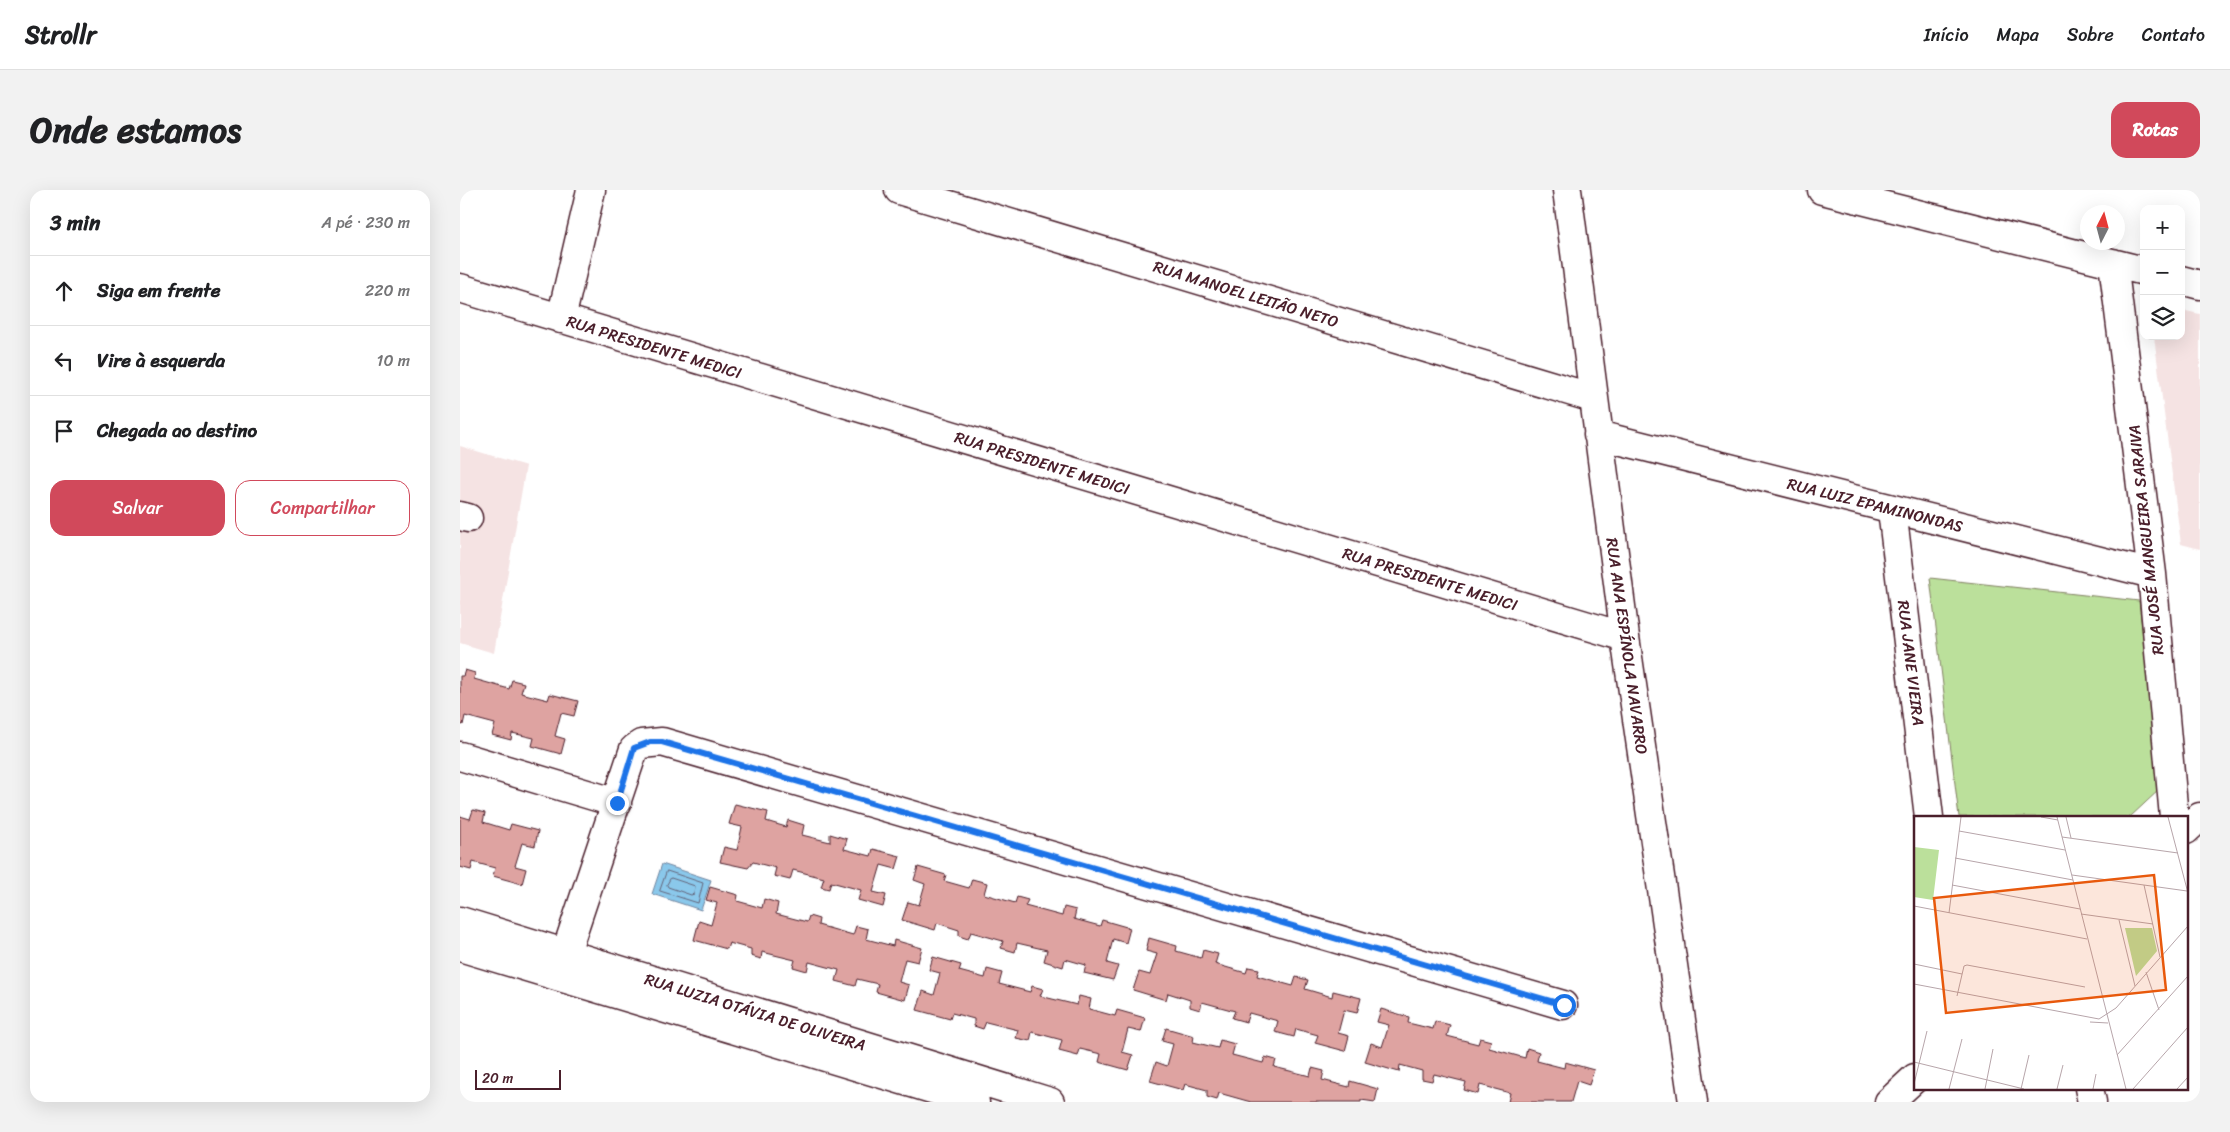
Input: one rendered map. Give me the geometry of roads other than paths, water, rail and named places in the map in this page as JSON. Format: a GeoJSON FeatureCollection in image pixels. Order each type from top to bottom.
{"type":"FeatureCollection","features":[{"type":"Feature","properties":{"kind":"street"},"geometry":{"type":"LineString","coordinates":[[561,319],[590,190]]}},
{"type":"Feature","properties":{"kind":"street","name":"RUA MANOEL LEITÃO NETO"},"geometry":{"type":"LineString","coordinates":[[899,190],[1593,398]]}},
{"type":"Feature","properties":{"kind":"street","name":"RUA ANA ESPÍNOLA NAVARRO"},"geometry":{"type":"LineString","coordinates":[[1567,190],[1625,637],[1693,1102]]}},
{"type":"Feature","properties":{"kind":"street"},"geometry":{"type":"LineString","coordinates":[[1822,190],[2140,270]]}},
{"type":"Feature","properties":{"kind":"street","name":"RUA JOSÉ MANGUEIRA SARAIVA"},"geometry":{"type":"LineString","coordinates":[[2113,263],[2152,574],[2174,816]]}},
{"type":"Feature","properties":{"kind":"street"},"geometry":{"type":"LineString","coordinates":[[2185,281],[2200,285]]}},
{"type":"Feature","properties":{"kind":"street","name":"RUA PRESIDENTE MEDICI"},"geometry":{"type":"LineString","coordinates":[[460,288],[1625,637]]}},
{"type":"Feature","properties":{"kind":"street","name":"RUA LUIZ EPAMINONDAS"},"geometry":{"type":"LineString","coordinates":[[1598,435],[2152,574]]}},
{"type":"Feature","properties":{"kind":"street","name":"RUA JANE VIEIRA"},"geometry":{"type":"LineString","coordinates":[[1892,510],[1930,816]]}},
{"type":"Feature","properties":{"kind":"street"},"geometry":{"type":"LineString","coordinates":[[562,965],[634,748],[650,742],[662,742],[1564,1005]]}},
{"type":"Feature","properties":{"kind":"street"},"geometry":{"type":"LineString","coordinates":[[460,756],[617,803]]}},
{"type":"Feature","properties":{"kind":"street"},"geometry":{"type":"LineString","coordinates":[[2188,828],[2200,817]]}},
{"type":"Feature","properties":{"kind":"street","name":"RUA LUZIA OTÁVIA DE OLIVEIRA"},"geometry":{"type":"LineString","coordinates":[[460,921],[562,965],[975,1102]]}},
{"type":"Feature","properties":{"kind":"street","name":"RUA LUZIA OTÁVIA DE OLIVEIRA"},"geometry":{"type":"LineString","coordinates":[[460,947],[562,965],[1050,1102]]}},
{"type":"Feature","properties":{"kind":"street"},"geometry":{"type":"LineString","coordinates":[[1890,1102],[1914,1079]]}},
{"type":"Feature","properties":{"kind":"water"},"geometry":{"type":"Polygon","coordinates":[[[662,864],[711,880],[701,910],[652,894],[662,864]]]}}]}
